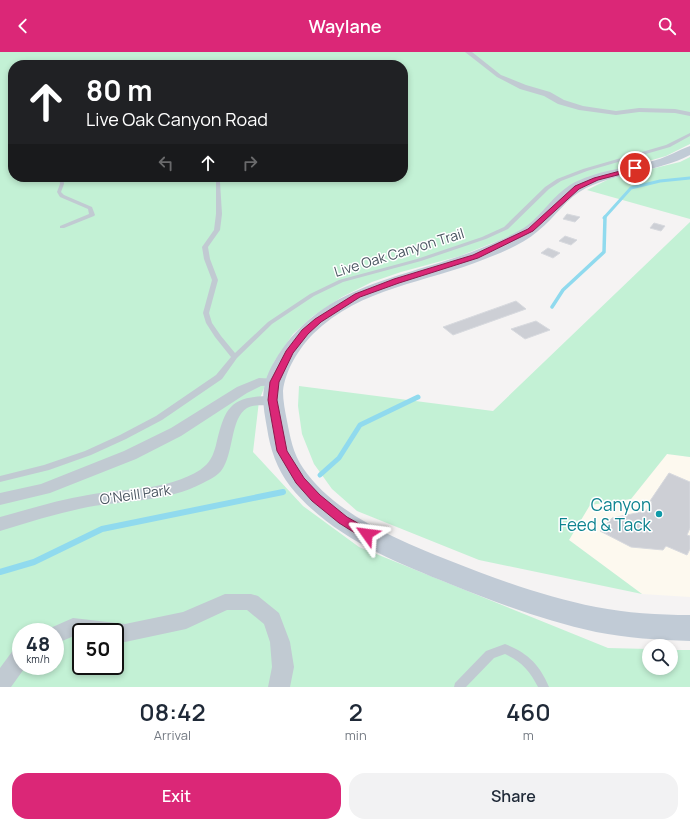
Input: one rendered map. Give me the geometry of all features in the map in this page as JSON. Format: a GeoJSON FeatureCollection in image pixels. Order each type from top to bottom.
{"type":"FeatureCollection","features":[{"type":"Feature","properties":{"kind":"main road"},"geometry":{"type":"LineString","coordinates":[[690,150],[666,161],[611,174],[583,184],[570,192],[530,230],[476,257],[396,281],[358,295],[318,320],[305,332],[289,353],[274,382],[273,406],[282,451],[300,481],[316,498],[343,520],[373,537],[416,559],[478,584],[556,610],[621,624],[690,628]]}},
{"type":"Feature","properties":{"kind":"street"},"geometry":{"type":"LineString","coordinates":[[468,52],[499,76],[523,87],[547,94],[561,102],[582,108],[616,113],[639,110],[674,111],[690,114]]}},
{"type":"Feature","properties":{"kind":"street"},"geometry":{"type":"LineString","coordinates":[[0,499],[44,489],[130,455],[176,432],[258,382],[274,382]]}},
{"type":"Feature","properties":{"kind":"street"},"geometry":{"type":"LineString","coordinates":[[215,407],[232,416],[240,406],[250,402],[273,406]]}},
{"type":"Feature","properties":{"kind":"street","name":"O'Neill Park"},"geometry":{"type":"LineString","coordinates":[[0,524],[89,501],[136,496],[179,488],[198,479],[215,466],[232,416]]}},
{"type":"Feature","properties":{"kind":"street"},"geometry":{"type":"LineString","coordinates":[[124,634],[186,620],[225,602],[251,602],[272,619],[280,642],[283,667],[279,687]]}},
{"type":"Feature","properties":{"kind":"street"},"geometry":{"type":"LineString","coordinates":[[0,685],[12,668]]}},
{"type":"Feature","properties":{"kind":"lane","name":"Live Oak Canyon Trail"},"geometry":{"type":"LineString","coordinates":[[0,479],[46,468],[88,453],[159,418],[200,392],[219,377],[235,357],[270,323],[312,295],[341,281],[419,260],[484,238],[506,228],[547,188],[559,180],[585,170],[668,146],[690,134]]}},
{"type":"Feature","properties":{"kind":"lane"},"geometry":{"type":"LineString","coordinates":[[62,182],[60,192],[62,196],[90,208],[92,215],[62,227]]}},
{"type":"Feature","properties":{"kind":"lane"},"geometry":{"type":"LineString","coordinates":[[218,182],[219,214],[217,230],[205,247],[207,259],[215,280],[206,313],[209,323],[235,357]]}},
{"type":"Feature","properties":{"kind":"lane"},"geometry":{"type":"LineString","coordinates":[[458,687],[490,654],[505,649],[521,655],[534,668],[544,687]]}},
{"type":"Feature","properties":{"kind":"shaded area"},"geometry":{"type":"Polygon","coordinates":[[[667,454],[690,457],[690,597],[642,594],[569,540],[590,505],[631,499],[667,454]]]}},
{"type":"Feature","properties":{"kind":"green space"},"geometry":{"type":"Polygon","coordinates":[[[0,52],[690,52],[690,144],[666,156],[596,176],[529,226],[515,234],[460,256],[401,272],[372,282],[342,297],[313,316],[293,334],[274,362],[259,401],[253,452],[303,506],[359,547],[608,648],[642,649],[642,675],[678,675],[678,650],[690,650],[690,687],[0,687],[0,52]]]}},
{"type":"Feature","properties":{"kind":"green space"},"geometry":{"type":"Polygon","coordinates":[[[690,157],[690,219],[587,190],[609,179],[680,162],[690,157]]]}},
{"type":"Feature","properties":{"kind":"green space"},"geometry":{"type":"Polygon","coordinates":[[[690,222],[690,457],[667,454],[631,499],[590,505],[569,540],[642,594],[479,560],[357,511],[332,489],[314,464],[302,434],[298,406],[299,386],[493,411],[690,222]]]}},
{"type":"Feature","properties":{"kind":"building"},"geometry":{"type":"Polygon","coordinates":[[[567,214],[580,217],[575,222],[563,219],[567,214]]]}},
{"type":"Feature","properties":{"kind":"building"},"geometry":{"type":"Polygon","coordinates":[[[654,223],[665,226],[661,231],[650,228],[654,223]]]}},
{"type":"Feature","properties":{"kind":"building"},"geometry":{"type":"Polygon","coordinates":[[[565,236],[577,240],[571,245],[559,241],[565,236]]]}},
{"type":"Feature","properties":{"kind":"building"},"geometry":{"type":"Polygon","coordinates":[[[548,248],[560,253],[553,258],[541,253],[548,248]]]}},
{"type":"Feature","properties":{"kind":"building"},"geometry":{"type":"Polygon","coordinates":[[[516,301],[526,309],[453,335],[443,327],[516,301]]]}},
{"type":"Feature","properties":{"kind":"building"},"geometry":{"type":"Polygon","coordinates":[[[536,321],[550,330],[525,339],[511,329],[536,321]]]}},
{"type":"Feature","properties":{"kind":"building","name":"Canyon Feed & Tack"},"geometry":{"type":"Polygon","coordinates":[[[669,473],[690,482],[690,528],[687,535],[690,536],[690,549],[687,555],[666,546],[663,550],[631,547],[600,531],[612,518],[646,511],[652,502],[650,501],[669,473]]]}},
{"type":"Feature","properties":{"kind":"waterway"},"geometry":{"type":"LineString","coordinates":[[604,218],[631,188],[660,181],[690,178]]}},
{"type":"Feature","properties":{"kind":"waterway"},"geometry":{"type":"LineString","coordinates":[[552,307],[563,290],[604,252],[605,217]]}},
{"type":"Feature","properties":{"kind":"waterway"},"geometry":{"type":"LineString","coordinates":[[320,475],[339,458],[360,425],[418,397]]}},
{"type":"Feature","properties":{"kind":"waterway"},"geometry":{"type":"LineString","coordinates":[[0,572],[34,562],[102,529],[283,492]]}},
{"type":"Feature","properties":{"kind":"place","name":"Canyon Feed & Tack"},"geometry":{"type":"Point","coordinates":[659,514]}},
{"type":"Feature","properties":{"kind":"route"},"geometry":{"type":"LineString","coordinates":[[367,534],[343,520],[316,498],[300,481],[289,465],[282,451],[272,400],[274,382],[289,353],[305,332],[318,320],[358,295],[396,281],[476,257],[530,230],[577,187],[611,174],[635,168]]}}]}
